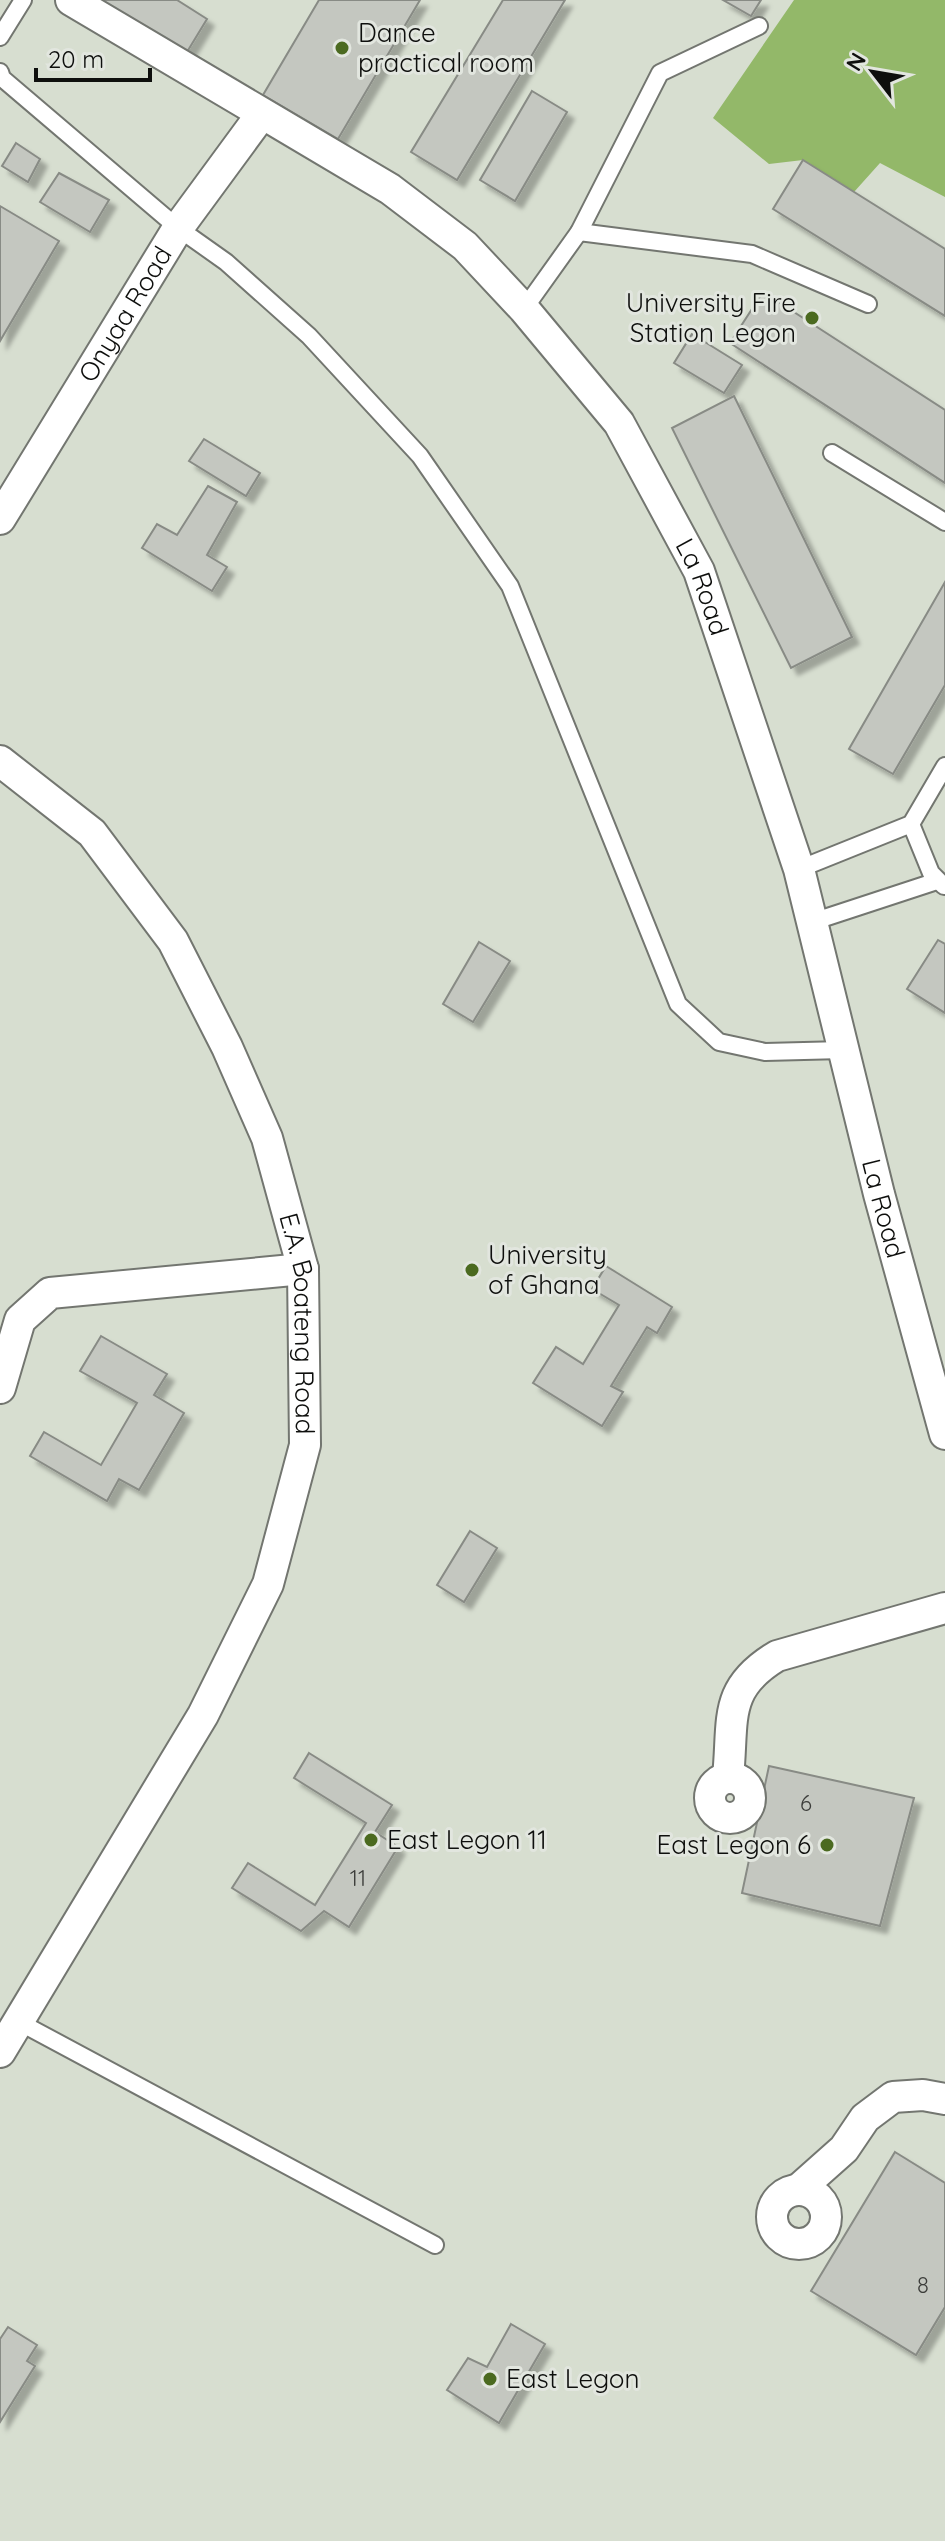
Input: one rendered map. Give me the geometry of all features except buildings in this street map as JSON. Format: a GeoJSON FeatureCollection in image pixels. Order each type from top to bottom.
{"type":"FeatureCollection","features":[{"type":"Feature","properties":{"kind":"street","name":"La Road"},"geometry":{"type":"LineString","coordinates":[[71,0],[390,189],[465,246],[524,309],[619,423],[699,571],[799,869],[843,1050],[945,1434]]}},
{"type":"Feature","properties":{"kind":"street","name":"Onyaa Road"},"geometry":{"type":"LineString","coordinates":[[0,519],[178,228],[261,115]]}},
{"type":"Feature","properties":{"kind":"street","name":"E.A. Boateng Road"},"geometry":{"type":"LineString","coordinates":[[0,761],[92,833],[173,941],[227,1047],[267,1138],[303,1269],[305,1445],[268,1584],[203,1715],[0,2052]]}},
{"type":"Feature","properties":{"kind":"street"},"geometry":{"type":"LineString","coordinates":[[0,1388],[20,1320],[50,1293],[303,1269]]}},
{"type":"Feature","properties":{"kind":"street"},"geometry":{"type":"LineString","coordinates":[[728,1777],[737,1691],[758,1667],[777,1656],[945,1608]]}},
{"type":"Feature","properties":{"kind":"street"},"geometry":{"type":"LineString","coordinates":[[799,2189],[844,2149],[865,2118],[893,2097],[923,2095],[945,2099]]}},
{"type":"Feature","properties":{"kind":"lane"},"geometry":{"type":"LineString","coordinates":[[0,37],[23,0]]}},
{"type":"Feature","properties":{"kind":"lane"},"geometry":{"type":"LineString","coordinates":[[524,309],[579,232],[660,73],[759,26]]}},
{"type":"Feature","properties":{"kind":"lane"},"geometry":{"type":"LineString","coordinates":[[0,72],[2,78],[178,228],[226,262],[309,336],[420,456],[510,586],[678,1004],[719,1042],[765,1052],[843,1050]]}},
{"type":"Feature","properties":{"kind":"lane"},"geometry":{"type":"LineString","coordinates":[[579,232],[752,254],[868,304]]}},
{"type":"Feature","properties":{"kind":"lane"},"geometry":{"type":"LineString","coordinates":[[832,453],[945,522]]}},
{"type":"Feature","properties":{"kind":"lane"},"geometry":{"type":"LineString","coordinates":[[799,869],[911,824],[945,766]]}},
{"type":"Feature","properties":{"kind":"lane"},"geometry":{"type":"LineString","coordinates":[[812,922],[941,884],[911,824]]}},
{"type":"Feature","properties":{"kind":"lane"},"geometry":{"type":"LineString","coordinates":[[19,2022],[435,2245]]}},
{"type":"Feature","properties":{"kind":"shaded area","name":"University of Ghana"},"geometry":{"type":"Polygon","coordinates":[[[0,0],[945,0],[945,2541],[0,2541],[0,0]]]}},
{"type":"Feature","properties":{"kind":"green space"},"geometry":{"type":"Polygon","coordinates":[[[794,0],[945,0],[945,197],[880,163],[854,192],[803,160],[769,164],[713,118],[794,0]]]}},
{"type":"Feature","properties":{"kind":"place","name":"Dance practical room"},"geometry":{"type":"Point","coordinates":[342,48]}},
{"type":"Feature","properties":{"kind":"place","name":"University Fire Station Legon"},"geometry":{"type":"Point","coordinates":[812,318]}},
{"type":"Feature","properties":{"kind":"place","name":"University of Ghana"},"geometry":{"type":"Point","coordinates":[472,1270]}},
{"type":"Feature","properties":{"kind":"place","name":"East Legon 11"},"geometry":{"type":"Point","coordinates":[371,1840]}},
{"type":"Feature","properties":{"kind":"place","name":"East Legon 6"},"geometry":{"type":"Point","coordinates":[827,1845]}},
{"type":"Feature","properties":{"kind":"place","name":"East Legon"},"geometry":{"type":"Point","coordinates":[490,2379]}}]}
